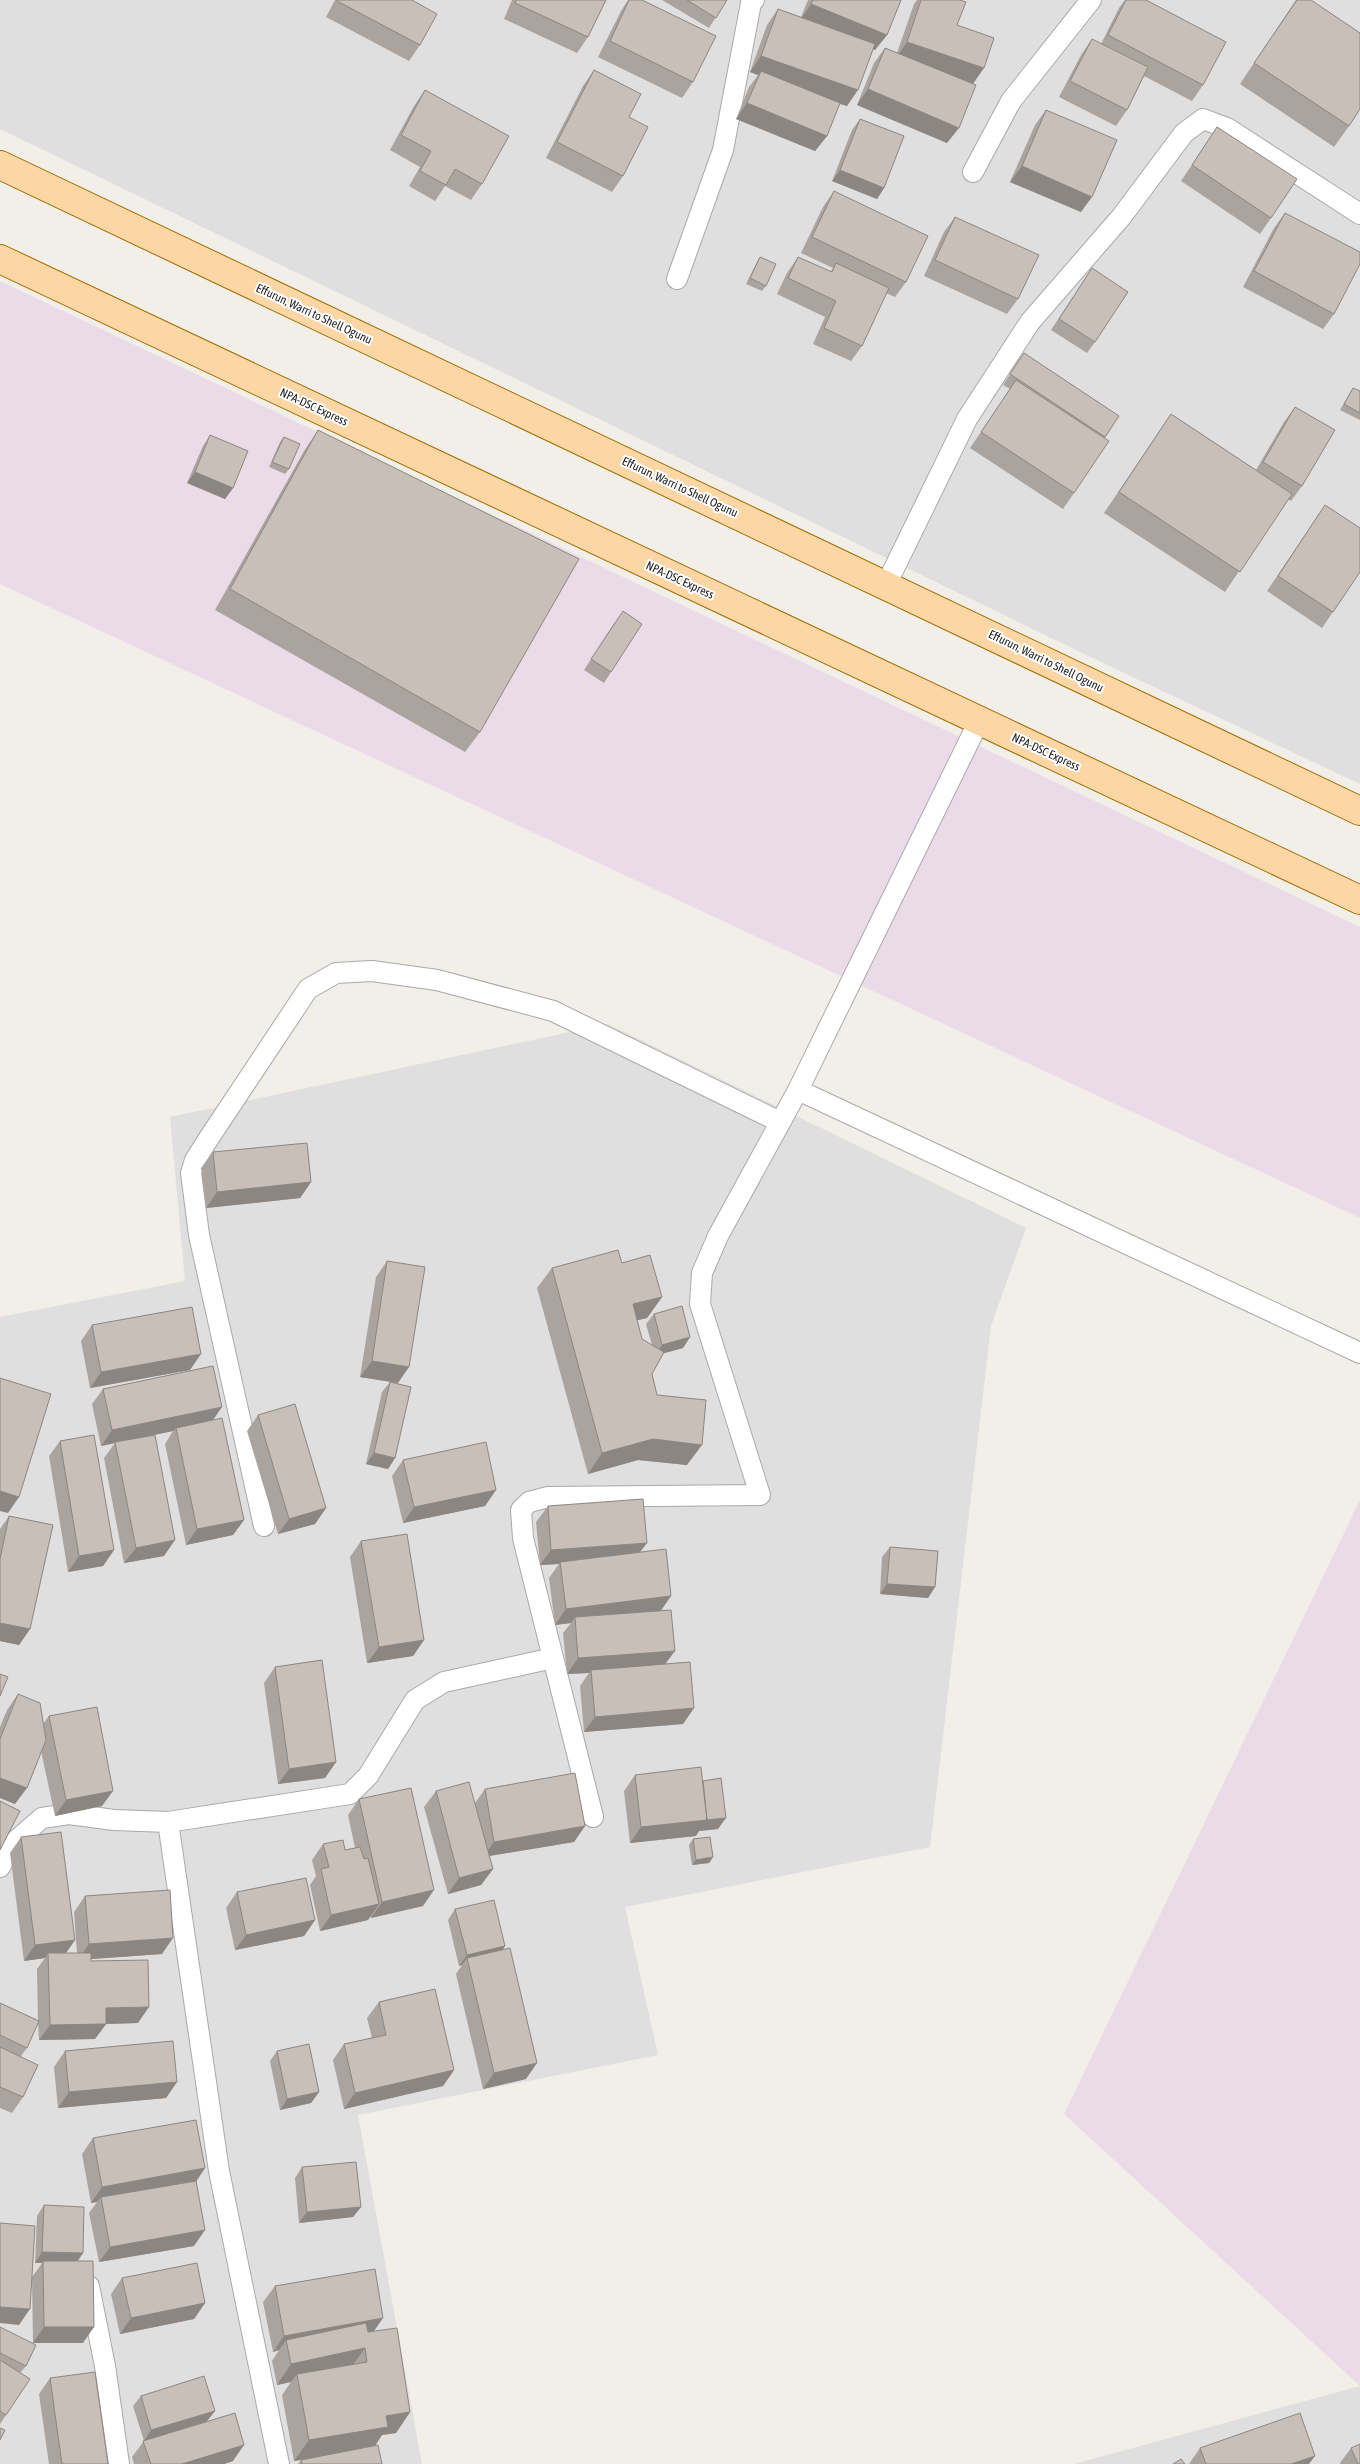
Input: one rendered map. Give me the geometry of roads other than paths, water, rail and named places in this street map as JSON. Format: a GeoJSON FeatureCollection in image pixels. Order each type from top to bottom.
{"type":"FeatureCollection","features":[{"type":"Feature","properties":{"kind":"main road","name":"Effurun, Warri to Shell Ogunu"},"geometry":{"type":"LineString","coordinates":[[0,165],[1360,811]]}},
{"type":"Feature","properties":{"kind":"main road","name":"NPA-DSC Express"},"geometry":{"type":"LineString","coordinates":[[0,259],[1360,900]]}},
{"type":"Feature","properties":{"kind":"street"},"geometry":{"type":"LineString","coordinates":[[677,279],[723,150],[749,13],[754,0]]}},
{"type":"Feature","properties":{"kind":"street"},"geometry":{"type":"LineString","coordinates":[[972,172],[1011,101],[1091,0]]}},
{"type":"Feature","properties":{"kind":"street"},"geometry":{"type":"LineString","coordinates":[[886,585],[967,418],[1030,322],[1122,216],[1184,133],[1204,119],[1227,128],[1360,214]]}},
{"type":"Feature","properties":{"kind":"street"},"geometry":{"type":"LineString","coordinates":[[593,1817],[523,1538],[521,1510],[529,1502],[548,1497],[760,1495],[700,1304],[702,1272],[714,1245],[798,1090],[979,721]]}},
{"type":"Feature","properties":{"kind":"street"},"geometry":{"type":"LineString","coordinates":[[264,1526],[199,1234],[191,1173],[195,1160],[308,989],[336,973],[372,971],[437,980],[552,1011],[780,1122]]}},
{"type":"Feature","properties":{"kind":"street"},"geometry":{"type":"LineString","coordinates":[[798,1090],[1360,1353]]}},
{"type":"Feature","properties":{"kind":"street"},"geometry":{"type":"LineString","coordinates":[[0,1866],[11,1845],[42,1818],[69,1814],[114,1820],[168,1822],[350,1794],[368,1776],[415,1700],[444,1682],[553,1658]]}},
{"type":"Feature","properties":{"kind":"street"},"geometry":{"type":"LineString","coordinates":[[168,1822],[219,2171],[280,2464]]}},
{"type":"Feature","properties":{"kind":"street"},"geometry":{"type":"LineString","coordinates":[[86,2272],[105,2366],[119,2464]]}}]}
